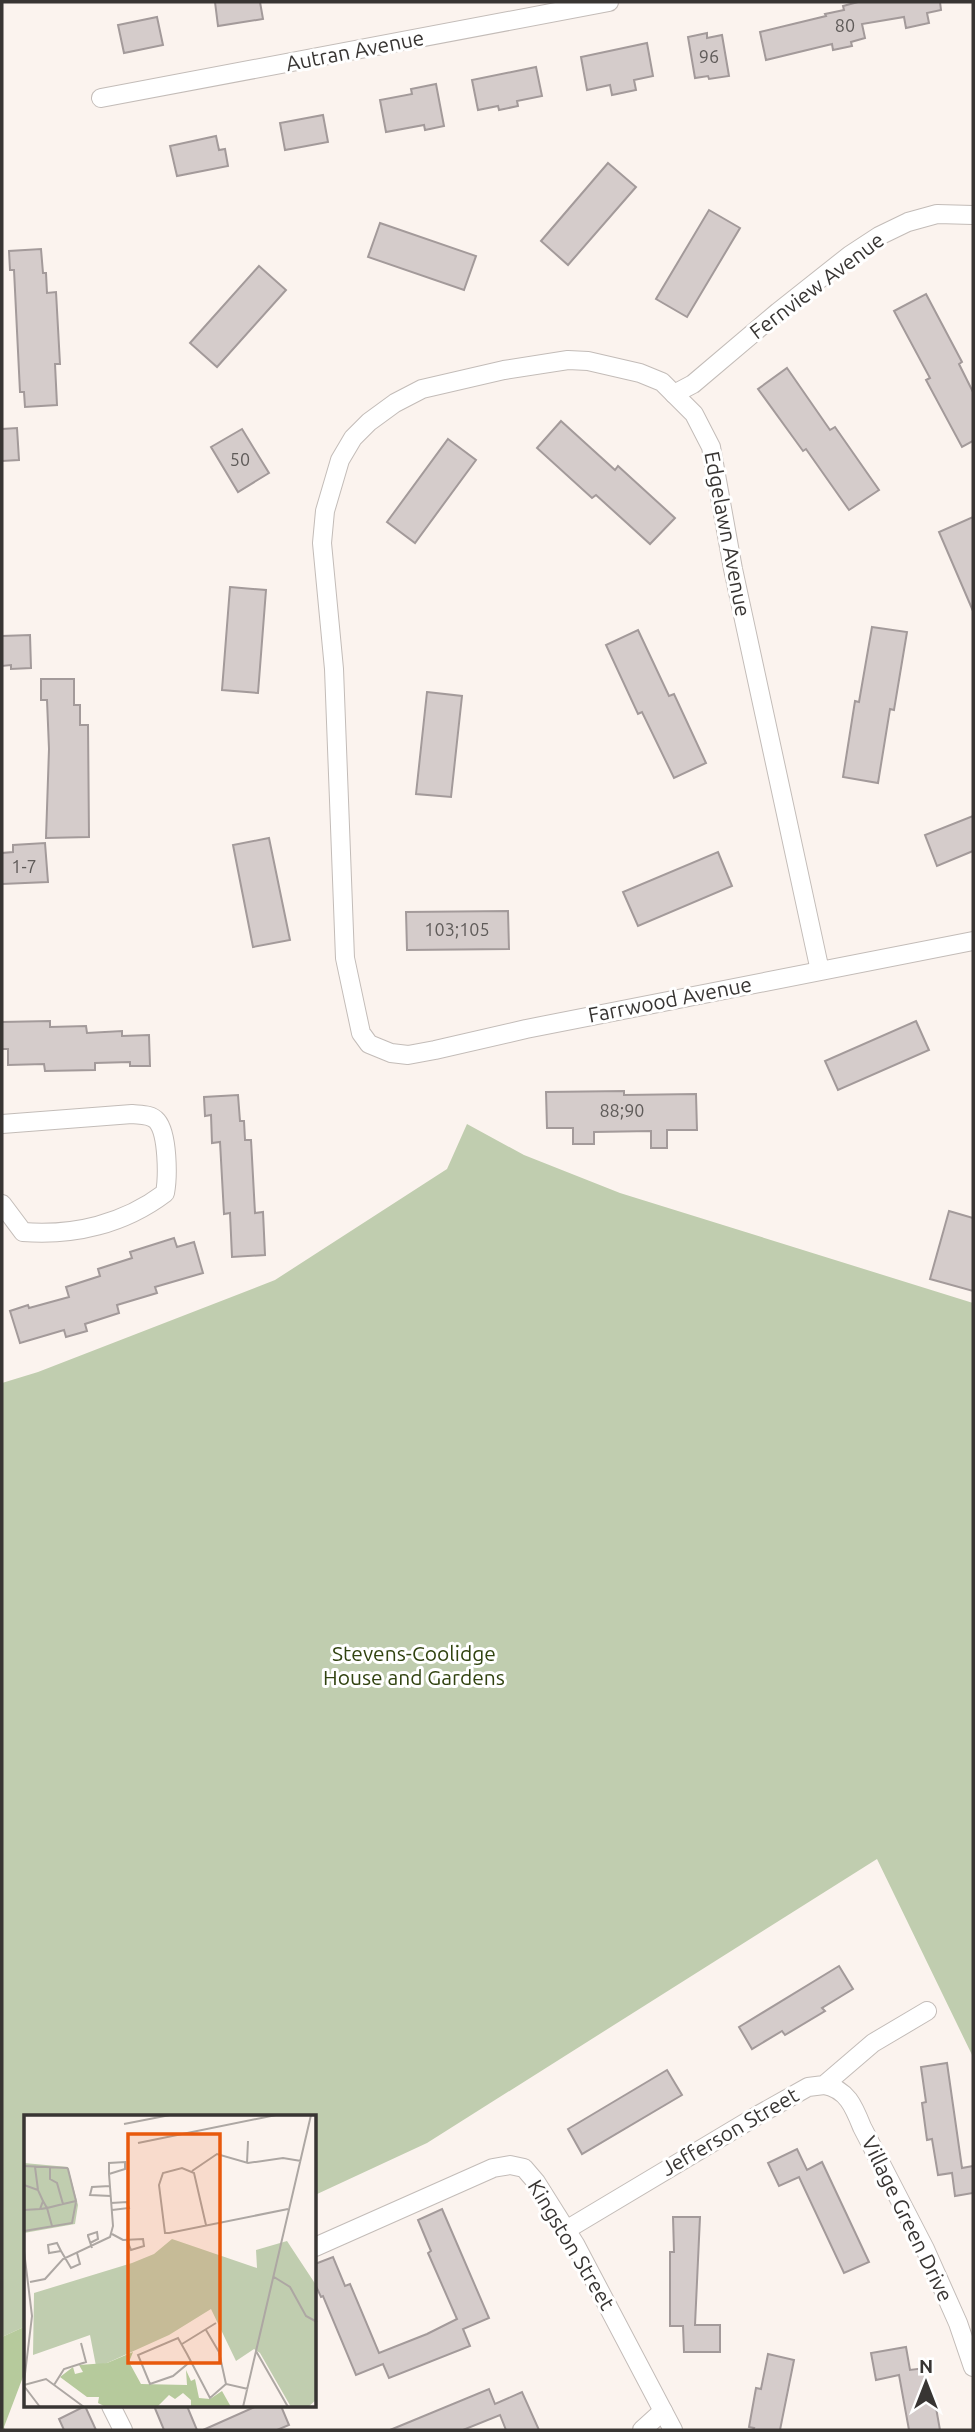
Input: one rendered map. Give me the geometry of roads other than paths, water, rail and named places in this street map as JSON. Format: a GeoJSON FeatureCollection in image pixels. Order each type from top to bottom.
{"type":"FeatureCollection","features":[{"type":"Feature","properties":{"kind":"street","name":"Autran Avenue"},"geometry":{"type":"LineString","coordinates":[[102,98],[608,2]]}},
{"type":"Feature","properties":{"kind":"street","name":"Fernview Avenue"},"geometry":{"type":"LineString","coordinates":[[674,394],[693,384],[778,312],[850,255],[879,236],[908,222],[937,214],[973,215]]}},
{"type":"Feature","properties":{"kind":"street","name":"Edgelawn Avenue"},"geometry":{"type":"LineString","coordinates":[[369,1044],[361,1033],[345,958],[335,682],[323,543],[325,511],[340,460],[357,434],[369,422],[395,403],[422,389],[504,370],[568,360],[589,361],[640,373],[662,382],[694,414],[711,447],[733,569],[820,971]]}},
{"type":"Feature","properties":{"kind":"street","name":"Farrwood Avenue"},"geometry":{"type":"LineString","coordinates":[[369,1044],[391,1053],[408,1055],[538,1026],[973,941]]}},
{"type":"Feature","properties":{"kind":"street"},"geometry":{"type":"LineString","coordinates":[[2,1124],[131,1114],[150,1116],[158,1122],[163,1133],[168,1179],[165,1192],[133,1214],[75,1232],[23,1232],[2,1204]]}},
{"type":"Feature","properties":{"kind":"street","name":"Jefferson Street"},"geometry":{"type":"LineString","coordinates":[[566,2230],[808,2087],[824,2085],[873,2043],[927,2011]]}},
{"type":"Feature","properties":{"kind":"street","name":"Village Green Drive"},"geometry":{"type":"LineString","coordinates":[[824,2085],[841,2091],[853,2104],[936,2273],[958,2323],[973,2367]]}},
{"type":"Feature","properties":{"kind":"street","name":"Kingston Street"},"geometry":{"type":"LineString","coordinates":[[317,2246],[484,2172],[510,2165],[524,2168],[566,2230],[673,2430]]}},
{"type":"Feature","properties":{"kind":"street"},"geometry":{"type":"LineString","coordinates":[[112,2408],[123,2430]]}},
{"type":"Feature","properties":{"kind":"street"},"geometry":{"type":"LineString","coordinates":[[642,2430],[663,2411]]}},
{"type":"Feature","properties":{"kind":"park label","name":"Stevens-Coolidge House and Gardens"},"geometry":{"type":"Point","coordinates":[414,1666]}}]}
